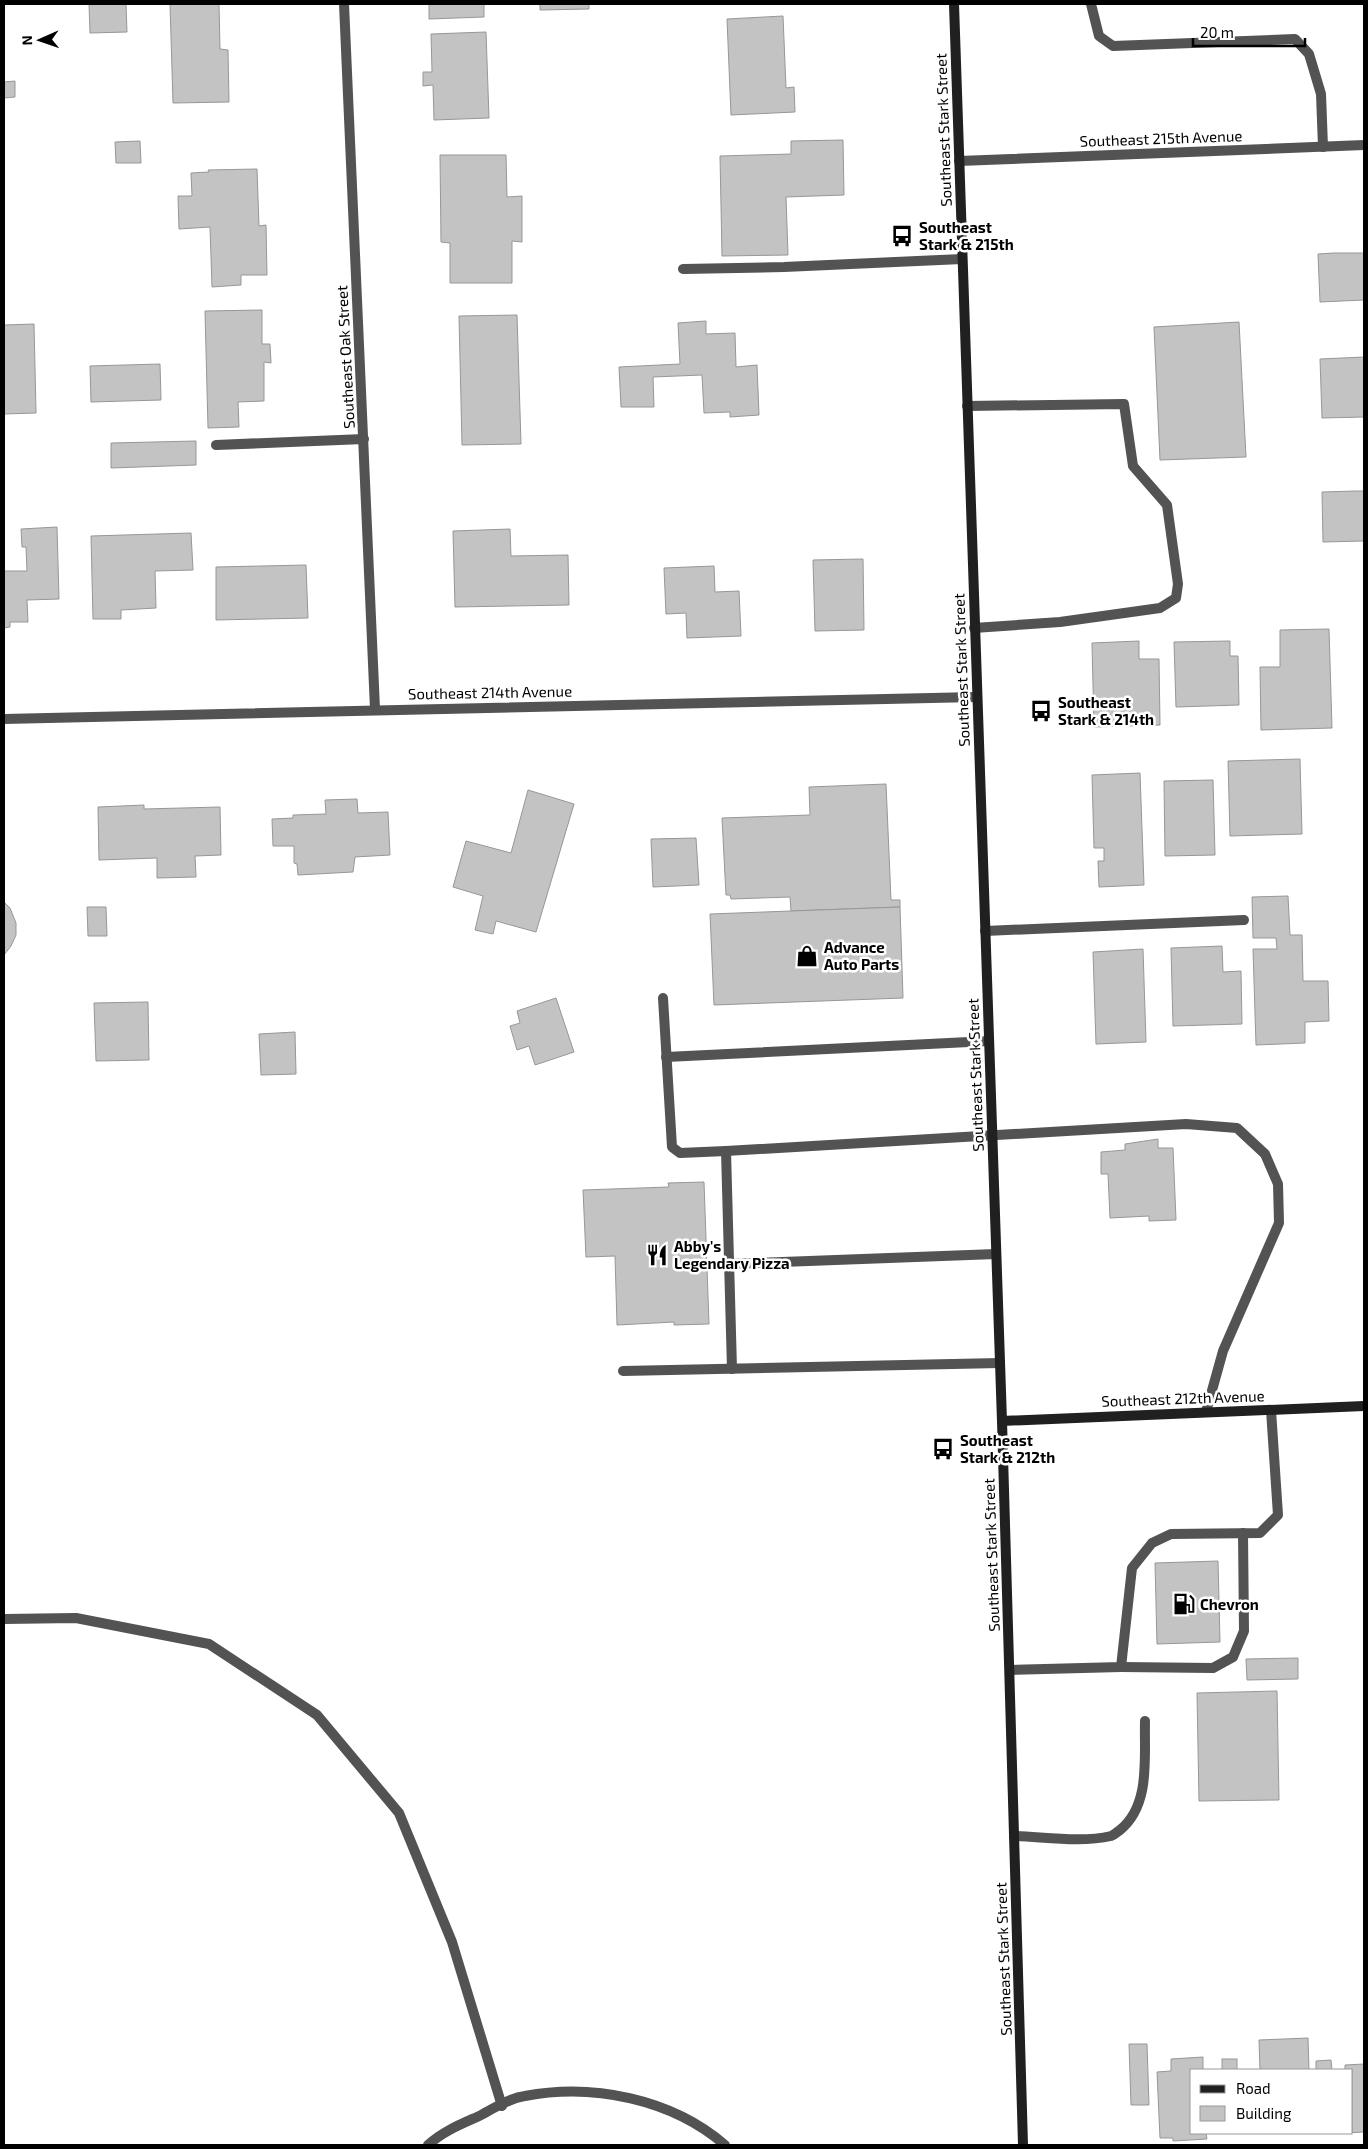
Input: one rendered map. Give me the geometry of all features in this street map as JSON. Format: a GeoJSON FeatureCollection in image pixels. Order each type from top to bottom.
{"type":"FeatureCollection","features":[{"type":"Feature","properties":{"kind":"main road","name":"Southeast Stark Street"},"geometry":{"type":"LineString","coordinates":[[954,4],[1002,1421],[1023,2145]]}},
{"type":"Feature","properties":{"kind":"main road","name":"Southeast 212th Avenue"},"geometry":{"type":"LineString","coordinates":[[1002,1421],[1364,1406]]}},
{"type":"Feature","properties":{"kind":"street","name":"Southeast Oak Street"},"geometry":{"type":"LineString","coordinates":[[344,4],[376,709]]}},
{"type":"Feature","properties":{"kind":"street"},"geometry":{"type":"LineString","coordinates":[[1091,4],[1099,36],[1113,46],[1295,40],[1309,54],[1321,94],[1322,147]]}},
{"type":"Feature","properties":{"kind":"street","name":"Southeast 215th Avenue"},"geometry":{"type":"LineString","coordinates":[[959,161],[1364,145]]}},
{"type":"Feature","properties":{"kind":"street"},"geometry":{"type":"LineString","coordinates":[[682,269],[784,267],[962,259]]}},
{"type":"Feature","properties":{"kind":"street"},"geometry":{"type":"LineString","coordinates":[[967,406],[1124,404],[1133,466],[1167,505],[1178,584],[1176,598],[1160,608],[1060,622],[974,628]]}},
{"type":"Feature","properties":{"kind":"street"},"geometry":{"type":"LineString","coordinates":[[216,445],[364,439]]}},
{"type":"Feature","properties":{"kind":"street","name":"Southeast 214th Avenue"},"geometry":{"type":"LineString","coordinates":[[4,719],[376,709],[976,697]]}},
{"type":"Feature","properties":{"kind":"street"},"geometry":{"type":"LineString","coordinates":[[984,931],[1244,920]]}},
{"type":"Feature","properties":{"kind":"street"},"geometry":{"type":"LineString","coordinates":[[663,998],[672,1147],[680,1153],[1186,1124],[1237,1128],[1265,1154],[1278,1184],[1279,1223],[1223,1351],[1206,1412]]}},
{"type":"Feature","properties":{"kind":"street"},"geometry":{"type":"LineString","coordinates":[[666,1057],[989,1041]]}},
{"type":"Feature","properties":{"kind":"street"},"geometry":{"type":"LineString","coordinates":[[726,1151],[732,1369]]}},
{"type":"Feature","properties":{"kind":"street"},"geometry":{"type":"LineString","coordinates":[[728,1264],[996,1254]]}},
{"type":"Feature","properties":{"kind":"street"},"geometry":{"type":"LineString","coordinates":[[623,1371],[1000,1364]]}},
{"type":"Feature","properties":{"kind":"street"},"geometry":{"type":"LineString","coordinates":[[1121,1667],[1132,1568],[1152,1543],[1170,1534],[1260,1532],[1278,1515],[1271,1410]]}},
{"type":"Feature","properties":{"kind":"street"},"geometry":{"type":"LineString","coordinates":[[1010,1670],[1121,1667],[1213,1668],[1233,1657],[1244,1631],[1243,1533]]}},
{"type":"Feature","properties":{"kind":"street"},"geometry":{"type":"LineString","coordinates":[[4,1620],[76,1618],[209,1644],[317,1715],[399,1813],[452,1942],[502,2106]]}},
{"type":"Feature","properties":{"kind":"street"},"geometry":{"type":"LineString","coordinates":[[1014,1836],[1088,1838],[1113,1836],[1129,1822],[1138,1803],[1144,1781],[1145,1721]]}},
{"type":"Feature","properties":{"kind":"street"},"geometry":{"type":"LineString","coordinates":[[428,2145],[441,2134],[524,2096],[579,2092],[637,2098],[688,2120],[725,2145]]}},
{"type":"Feature","properties":{"kind":"building"},"geometry":{"type":"Polygon","coordinates":[[[89,4],[126,4],[127,32],[90,33],[89,4]]]}},
{"type":"Feature","properties":{"kind":"building"},"geometry":{"type":"Polygon","coordinates":[[[170,4],[219,4],[220,49],[228,50],[229,102],[173,103],[170,4]]]}},
{"type":"Feature","properties":{"kind":"building"},"geometry":{"type":"Polygon","coordinates":[[[429,4],[484,4],[484,17],[429,19],[429,4]]]}},
{"type":"Feature","properties":{"kind":"building"},"geometry":{"type":"Polygon","coordinates":[[[540,4],[589,4],[589,9],[540,10],[540,4]]]}},
{"type":"Feature","properties":{"kind":"building"},"geometry":{"type":"Polygon","coordinates":[[[783,16],[786,88],[794,87],[795,112],[731,115],[727,19],[783,16]]]}},
{"type":"Feature","properties":{"kind":"building"},"geometry":{"type":"Polygon","coordinates":[[[486,32],[489,118],[434,120],[433,85],[423,86],[423,72],[432,72],[431,34],[486,32]]]}},
{"type":"Feature","properties":{"kind":"building"},"geometry":{"type":"Polygon","coordinates":[[[15,81],[15,97],[4,98],[4,82],[15,81]]]}},
{"type":"Feature","properties":{"kind":"building"},"geometry":{"type":"Polygon","coordinates":[[[843,140],[844,195],[786,197],[788,255],[722,256],[720,156],[791,154],[791,141],[843,140]]]}},
{"type":"Feature","properties":{"kind":"building"},"geometry":{"type":"Polygon","coordinates":[[[140,141],[141,163],[116,163],[115,142],[140,141]]]}},
{"type":"Feature","properties":{"kind":"building"},"geometry":{"type":"Polygon","coordinates":[[[440,155],[506,155],[507,197],[522,196],[522,242],[512,241],[512,283],[450,283],[450,243],[441,242],[440,155]]]}},
{"type":"Feature","properties":{"kind":"building"},"geometry":{"type":"Polygon","coordinates":[[[257,169],[259,226],[266,225],[267,275],[241,275],[241,285],[212,287],[210,227],[179,229],[178,196],[192,196],[191,173],[209,172],[208,170],[257,169]]]}},
{"type":"Feature","properties":{"kind":"building"},"geometry":{"type":"Polygon","coordinates":[[[1364,253],[1364,300],[1320,302],[1318,254],[1364,253]]]}},
{"type":"Feature","properties":{"kind":"building"},"geometry":{"type":"Polygon","coordinates":[[[262,310],[262,344],[270,344],[271,363],[264,362],[264,401],[238,402],[239,427],[208,428],[205,311],[262,310]]]}},
{"type":"Feature","properties":{"kind":"building"},"geometry":{"type":"Polygon","coordinates":[[[517,315],[521,444],[462,445],[459,316],[517,315]]]}},
{"type":"Feature","properties":{"kind":"building"},"geometry":{"type":"Polygon","coordinates":[[[706,321],[706,334],[735,333],[736,367],[757,365],[759,415],[730,417],[730,412],[704,413],[702,375],[653,377],[654,407],[621,407],[619,367],[680,364],[678,323],[706,321]]]}},
{"type":"Feature","properties":{"kind":"building"},"geometry":{"type":"Polygon","coordinates":[[[1239,322],[1246,457],[1160,460],[1154,327],[1239,322]]]}},
{"type":"Feature","properties":{"kind":"building"},"geometry":{"type":"Polygon","coordinates":[[[34,324],[36,413],[4,414],[4,325],[34,324]]]}},
{"type":"Feature","properties":{"kind":"building"},"geometry":{"type":"Polygon","coordinates":[[[1364,357],[1364,417],[1322,418],[1320,359],[1364,357]]]}},
{"type":"Feature","properties":{"kind":"building"},"geometry":{"type":"Polygon","coordinates":[[[160,364],[161,400],[91,402],[90,366],[160,364]]]}},
{"type":"Feature","properties":{"kind":"building"},"geometry":{"type":"Polygon","coordinates":[[[196,441],[196,465],[111,468],[111,443],[196,441]]]}},
{"type":"Feature","properties":{"kind":"building"},"geometry":{"type":"Polygon","coordinates":[[[1364,491],[1364,541],[1323,542],[1322,492],[1364,491]]]}},
{"type":"Feature","properties":{"kind":"building"},"geometry":{"type":"Polygon","coordinates":[[[57,527],[59,599],[27,600],[28,622],[10,622],[10,627],[4,628],[4,571],[27,571],[26,547],[22,547],[21,529],[57,527]]]}},
{"type":"Feature","properties":{"kind":"building"},"geometry":{"type":"Polygon","coordinates":[[[510,529],[511,556],[568,555],[569,605],[455,607],[453,531],[510,529]]]}},
{"type":"Feature","properties":{"kind":"building"},"geometry":{"type":"Polygon","coordinates":[[[191,533],[193,570],[155,571],[156,608],[121,610],[121,619],[93,619],[91,536],[191,533]]]}},
{"type":"Feature","properties":{"kind":"building"},"geometry":{"type":"Polygon","coordinates":[[[863,559],[864,630],[815,631],[813,560],[863,559]]]}},
{"type":"Feature","properties":{"kind":"building"},"geometry":{"type":"Polygon","coordinates":[[[306,565],[308,618],[216,620],[216,567],[306,565]]]}},
{"type":"Feature","properties":{"kind":"building"},"geometry":{"type":"Polygon","coordinates":[[[714,566],[715,592],[739,591],[741,636],[687,638],[686,613],[666,614],[664,568],[714,566]]]}},
{"type":"Feature","properties":{"kind":"building"},"geometry":{"type":"Polygon","coordinates":[[[1329,629],[1332,728],[1261,730],[1260,667],[1280,667],[1280,630],[1329,629]]]}},
{"type":"Feature","properties":{"kind":"building"},"geometry":{"type":"Polygon","coordinates":[[[1139,641],[1139,659],[1159,659],[1160,725],[1094,727],[1092,643],[1139,641]]]}},
{"type":"Feature","properties":{"kind":"building"},"geometry":{"type":"Polygon","coordinates":[[[1230,641],[1230,656],[1238,656],[1239,705],[1176,707],[1174,642],[1230,641]]]}},
{"type":"Feature","properties":{"kind":"building"},"geometry":{"type":"Polygon","coordinates":[[[1300,759],[1302,834],[1230,836],[1228,761],[1300,759]]]}},
{"type":"Feature","properties":{"kind":"building"},"geometry":{"type":"Polygon","coordinates":[[[1140,773],[1144,885],[1099,887],[1098,861],[1104,861],[1104,848],[1094,848],[1092,775],[1140,773]]]}},
{"type":"Feature","properties":{"kind":"building"},"geometry":{"type":"Polygon","coordinates":[[[1213,780],[1215,855],[1165,856],[1164,781],[1213,780]]]}},
{"type":"Feature","properties":{"kind":"building"},"geometry":{"type":"Polygon","coordinates":[[[886,784],[891,900],[900,900],[900,907],[791,911],[790,897],[731,899],[730,895],[726,895],[722,818],[810,815],[809,787],[886,784]]]}},
{"type":"Feature","properties":{"kind":"building"},"geometry":{"type":"Polygon","coordinates":[[[528,790],[574,804],[536,932],[496,921],[493,934],[475,930],[483,896],[453,887],[466,841],[511,853],[528,790]]]}},
{"type":"Feature","properties":{"kind":"building"},"geometry":{"type":"Polygon","coordinates":[[[357,799],[358,813],[388,812],[390,855],[355,857],[353,872],[298,875],[297,864],[294,863],[294,846],[273,846],[272,819],[293,818],[293,815],[326,814],[325,800],[357,799]]]}},
{"type":"Feature","properties":{"kind":"building"},"geometry":{"type":"Polygon","coordinates":[[[144,805],[144,809],[220,807],[221,855],[195,856],[196,877],[157,878],[157,858],[99,860],[98,807],[144,805]]]}},
{"type":"Feature","properties":{"kind":"building"},"geometry":{"type":"Polygon","coordinates":[[[696,838],[699,885],[653,887],[651,839],[696,838]]]}},
{"type":"Feature","properties":{"kind":"building"},"geometry":{"type":"Polygon","coordinates":[[[1288,896],[1290,935],[1302,935],[1303,981],[1328,981],[1329,1021],[1305,1022],[1305,1043],[1256,1045],[1253,949],[1277,949],[1276,938],[1253,938],[1252,897],[1288,896]]]}},
{"type":"Feature","properties":{"kind":"building"},"geometry":{"type":"Polygon","coordinates":[[[4,902],[10,908],[16,923],[16,935],[4,955],[4,902]]]}},
{"type":"Feature","properties":{"kind":"building"},"geometry":{"type":"Polygon","coordinates":[[[87,907],[106,907],[107,936],[88,936],[87,907]]]}},
{"type":"Feature","properties":{"kind":"building","name":"Advance Auto Parts"},"geometry":{"type":"Polygon","coordinates":[[[900,907],[903,998],[714,1005],[710,914],[900,907]]]}},
{"type":"Feature","properties":{"kind":"building"},"geometry":{"type":"Polygon","coordinates":[[[1222,946],[1223,972],[1241,971],[1242,1024],[1173,1026],[1171,948],[1222,946]]]}},
{"type":"Feature","properties":{"kind":"building"},"geometry":{"type":"Polygon","coordinates":[[[1143,949],[1146,1042],[1096,1044],[1093,952],[1143,949]]]}},
{"type":"Feature","properties":{"kind":"building"},"geometry":{"type":"Polygon","coordinates":[[[556,998],[574,1052],[535,1065],[529,1046],[517,1050],[510,1026],[520,1023],[517,1011],[556,998]]]}},
{"type":"Feature","properties":{"kind":"building"},"geometry":{"type":"Polygon","coordinates":[[[148,1002],[149,1060],[96,1061],[94,1003],[148,1002]]]}},
{"type":"Feature","properties":{"kind":"building"},"geometry":{"type":"Polygon","coordinates":[[[295,1032],[296,1074],[261,1075],[259,1034],[295,1032]]]}},
{"type":"Feature","properties":{"kind":"building"},"geometry":{"type":"Polygon","coordinates":[[[1158,1139],[1158,1148],[1173,1148],[1176,1220],[1149,1221],[1149,1216],[1110,1218],[1108,1174],[1101,1174],[1101,1152],[1125,1150],[1125,1144],[1158,1139]]]}},
{"type":"Feature","properties":{"kind":"building"},"geometry":{"type":"Polygon","coordinates":[[[704,1182],[709,1324],[674,1325],[674,1322],[617,1325],[615,1256],[586,1257],[583,1190],[669,1187],[668,1183],[704,1182]]]}},
{"type":"Feature","properties":{"kind":"building"},"geometry":{"type":"Polygon","coordinates":[[[1218,1561],[1220,1642],[1157,1644],[1155,1563],[1218,1561]]]}},
{"type":"Feature","properties":{"kind":"building"},"geometry":{"type":"Polygon","coordinates":[[[1298,1658],[1298,1679],[1247,1680],[1246,1659],[1298,1658]]]}},
{"type":"Feature","properties":{"kind":"building"},"geometry":{"type":"Polygon","coordinates":[[[1277,1691],[1279,1800],[1199,1801],[1197,1693],[1277,1691]]]}},
{"type":"Feature","properties":{"kind":"building"},"geometry":{"type":"Polygon","coordinates":[[[1308,2038],[1309,2069],[1260,2069],[1259,2040],[1308,2038]]]}},
{"type":"Feature","properties":{"kind":"building"},"geometry":{"type":"Polygon","coordinates":[[[1129,2044],[1147,2044],[1149,2105],[1131,2105],[1129,2044]]]}},
{"type":"Feature","properties":{"kind":"building"},"geometry":{"type":"Polygon","coordinates":[[[1203,2057],[1203,2069],[1190,2069],[1190,2134],[1206,2134],[1207,2139],[1173,2141],[1173,2138],[1160,2138],[1157,2072],[1171,2071],[1171,2059],[1203,2057]]]}},
{"type":"Feature","properties":{"kind":"building"},"geometry":{"type":"Polygon","coordinates":[[[1222,2059],[1237,2059],[1237,2069],[1222,2069],[1222,2059]]]}},
{"type":"Feature","properties":{"kind":"building"},"geometry":{"type":"Polygon","coordinates":[[[1331,2060],[1332,2069],[1316,2069],[1316,2061],[1331,2060]]]}},
{"type":"Feature","properties":{"kind":"building"},"geometry":{"type":"Polygon","coordinates":[[[1364,2064],[1364,2132],[1353,2133],[1353,2069],[1345,2069],[1345,2065],[1364,2064]]]}},
{"type":"Feature","properties":{"kind":"place","name":"Southeast Stark & 215th"},"geometry":{"type":"Point","coordinates":[902,236]}},
{"type":"Feature","properties":{"kind":"place","name":"Southeast Stark & 214th"},"geometry":{"type":"Point","coordinates":[1041,711]}},
{"type":"Feature","properties":{"kind":"place","name":"Advance Auto Parts"},"geometry":{"type":"Point","coordinates":[807,956]}},
{"type":"Feature","properties":{"kind":"place","name":"Abby's Legendary Pizza"},"geometry":{"type":"Point","coordinates":[657,1255]}},
{"type":"Feature","properties":{"kind":"place","name":"Southeast Stark & 212th"},"geometry":{"type":"Point","coordinates":[943,1449]}},
{"type":"Feature","properties":{"kind":"place","name":"Chevron"},"geometry":{"type":"Point","coordinates":[1184,1604]}}]}
